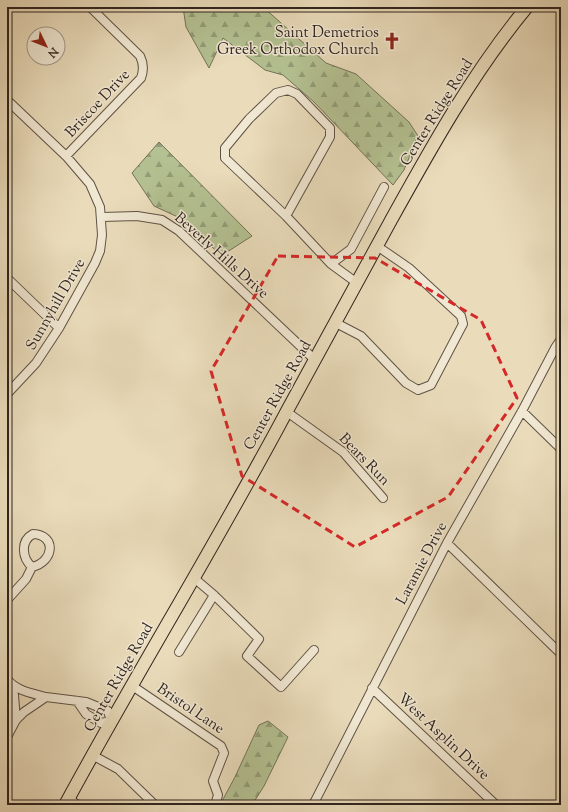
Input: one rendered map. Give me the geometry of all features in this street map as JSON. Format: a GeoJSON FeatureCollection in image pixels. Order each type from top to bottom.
{"type":"FeatureCollection","features":[{"type":"Feature","properties":{"kind":"main road","name":"Center Ridge Road"},"geometry":{"type":"LineString","coordinates":[[70,803],[92,755],[287,412],[314,360],[336,323],[439,135],[481,69],[527,7]]}},
{"type":"Feature","properties":{"kind":"street","name":"Briscoe Drive"},"geometry":{"type":"LineString","coordinates":[[66,156],[141,78],[143,72],[140,56],[136,51],[90,7]]}},
{"type":"Feature","properties":{"kind":"street"},"geometry":{"type":"LineString","coordinates":[[286,216],[330,137],[330,128],[297,94],[288,90],[276,93],[249,119],[226,148],[225,158],[286,216],[331,264],[357,283]]}},
{"type":"Feature","properties":{"kind":"street"},"geometry":{"type":"LineString","coordinates":[[7,100],[66,156],[90,184],[97,197],[102,217]]}},
{"type":"Feature","properties":{"kind":"street"},"geometry":{"type":"LineString","coordinates":[[331,264],[351,249],[384,188]]}},
{"type":"Feature","properties":{"kind":"street","name":"Beverly Hills Drive"},"geometry":{"type":"LineString","coordinates":[[102,217],[137,216],[162,220],[179,231],[314,360]]}},
{"type":"Feature","properties":{"kind":"street","name":"Sunnyhill Drive"},"geometry":{"type":"LineString","coordinates":[[7,394],[36,363],[59,328],[89,275],[100,251],[102,217]]}},
{"type":"Feature","properties":{"kind":"street"},"geometry":{"type":"LineString","coordinates":[[336,323],[361,336],[406,382],[418,390],[431,384],[463,324],[461,316],[409,268],[377,246]]}},
{"type":"Feature","properties":{"kind":"street"},"geometry":{"type":"LineString","coordinates":[[7,278],[59,328]]}},
{"type":"Feature","properties":{"kind":"street","name":"Laramie Drive"},"geometry":{"type":"LineString","coordinates":[[313,805],[447,543],[561,339]]}},
{"type":"Feature","properties":{"kind":"street"},"geometry":{"type":"LineString","coordinates":[[522,411],[561,449]]}},
{"type":"Feature","properties":{"kind":"street","name":"Bears Run"},"geometry":{"type":"LineString","coordinates":[[287,412],[343,452],[383,498]]}},
{"type":"Feature","properties":{"kind":"street"},"geometry":{"type":"LineString","coordinates":[[447,543],[561,654]]}},
{"type":"Feature","properties":{"kind":"street"},"geometry":{"type":"LineString","coordinates":[[7,600],[26,579],[32,567]]}},
{"type":"Feature","properties":{"kind":"street"},"geometry":{"type":"LineString","coordinates":[[194,578],[259,638],[247,656],[281,687],[314,650]]}},
{"type":"Feature","properties":{"kind":"street"},"geometry":{"type":"LineString","coordinates":[[179,652],[214,595]]}},
{"type":"Feature","properties":{"kind":"street"},"geometry":{"type":"LineString","coordinates":[[9,682],[28,692],[46,697],[86,702],[108,711],[111,721],[101,723],[86,714],[77,701]]}},
{"type":"Feature","properties":{"kind":"street"},"geometry":{"type":"LineString","coordinates":[[9,682],[14,695],[16,720]]}},
{"type":"Feature","properties":{"kind":"street","name":"Bristol Lane"},"geometry":{"type":"LineString","coordinates":[[131,685],[221,746],[224,753],[212,781],[218,795],[214,805]]}},
{"type":"Feature","properties":{"kind":"street","name":"West Asplin Drive"},"geometry":{"type":"LineString","coordinates":[[372,688],[496,805]]}},
{"type":"Feature","properties":{"kind":"street"},"geometry":{"type":"LineString","coordinates":[[7,737],[16,720],[24,712],[46,697]]}},
{"type":"Feature","properties":{"kind":"street"},"geometry":{"type":"LineString","coordinates":[[92,755],[118,769],[155,805]]}},
{"type":"Feature","properties":{"kind":"highlighted area"},"geometry":{"type":"Polygon","coordinates":[[[278,256],[375,258],[481,320],[517,398],[448,497],[355,547],[242,476],[211,371],[278,256]]]}},
{"type":"Feature","properties":{"kind":"green space"},"geometry":{"type":"Polygon","coordinates":[[[183,7],[263,7],[326,63],[356,74],[409,122],[418,136],[404,170],[393,185],[314,102],[283,75],[265,70],[223,38],[209,68],[186,27],[183,7]]]}},
{"type":"Feature","properties":{"kind":"green space"},"geometry":{"type":"Polygon","coordinates":[[[159,142],[252,236],[221,255],[180,218],[154,206],[132,173],[159,142]]]}},
{"type":"Feature","properties":{"kind":"green space"},"geometry":{"type":"Polygon","coordinates":[[[268,721],[288,737],[264,786],[252,805],[220,805],[235,777],[259,725],[268,721]]]}},
{"type":"Feature","properties":{"kind":"place","name":"Saint Demetrios Greek Orthodox Church"},"geometry":{"type":"Point","coordinates":[392,41]}}]}
